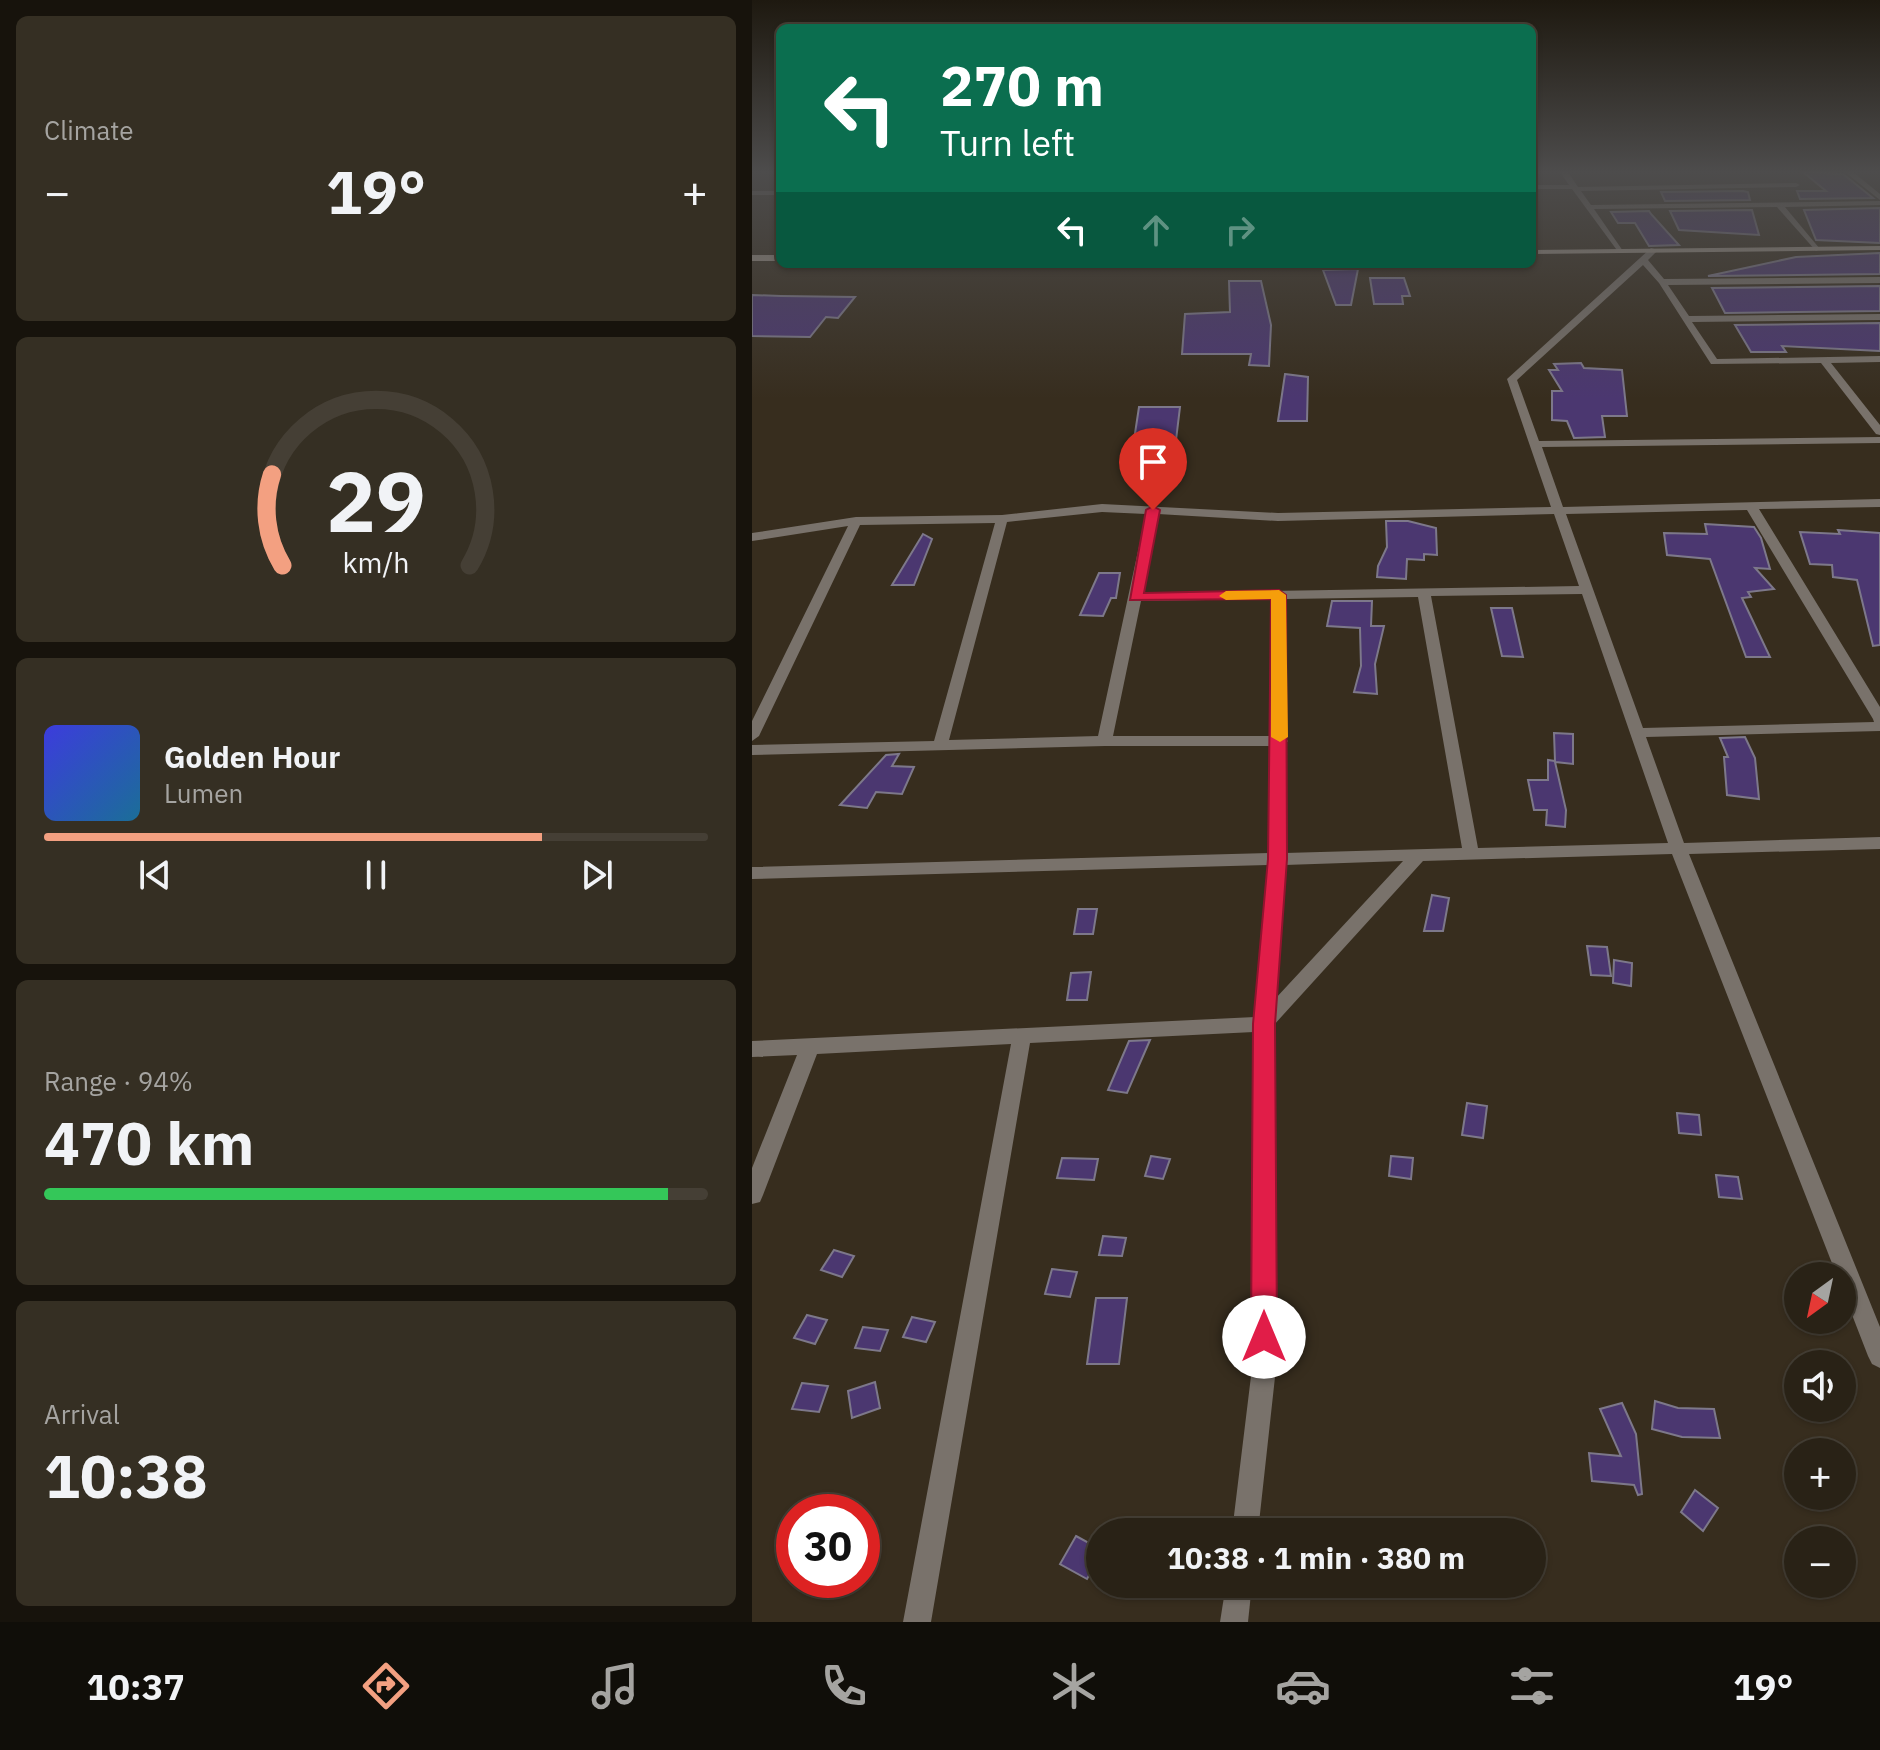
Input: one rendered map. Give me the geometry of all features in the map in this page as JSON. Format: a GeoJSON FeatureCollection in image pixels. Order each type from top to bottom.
{"type":"FeatureCollection","features":[{"type":"Feature","properties":{"kind":"main road"},"geometry":{"type":"LineString","coordinates":[[1536,252],[1619,251],[1648,255],[1880,248]]}},
{"type":"Feature","properties":{"kind":"main road"},"geometry":{"type":"LineString","coordinates":[[752,258],[776,258]]}},
{"type":"Feature","properties":{"kind":"street"},"geometry":{"type":"LineString","coordinates":[[1617,248],[1619,251]]}},
{"type":"Feature","properties":{"kind":"street"},"geometry":{"type":"LineString","coordinates":[[1880,359],[1714,362],[1648,255],[1512,379],[1678,848],[1872,1314],[1880,1356]]}},
{"type":"Feature","properties":{"kind":"street"},"geometry":{"type":"LineString","coordinates":[[1662,282],[1880,280]]}},
{"type":"Feature","properties":{"kind":"street"},"geometry":{"type":"LineString","coordinates":[[1686,319],[1880,317]]}},
{"type":"Feature","properties":{"kind":"street"},"geometry":{"type":"LineString","coordinates":[[1824,360],[1880,432]]}},
{"type":"Feature","properties":{"kind":"street"},"geometry":{"type":"LineString","coordinates":[[1535,444],[1880,440]]}},
{"type":"Feature","properties":{"kind":"street"},"geometry":{"type":"LineString","coordinates":[[752,537],[856,521],[1002,519],[1102,508],[1278,517],[1880,503]]}},
{"type":"Feature","properties":{"kind":"street"},"geometry":{"type":"LineString","coordinates":[[1750,505],[1880,719]]}},
{"type":"Feature","properties":{"kind":"street"},"geometry":{"type":"LineString","coordinates":[[1105,741],[1153,510]]}},
{"type":"Feature","properties":{"kind":"street"},"geometry":{"type":"LineString","coordinates":[[940,746],[1002,519]]}},
{"type":"Feature","properties":{"kind":"street"},"geometry":{"type":"LineString","coordinates":[[752,736],[856,521]]}},
{"type":"Feature","properties":{"kind":"street"},"geometry":{"type":"LineString","coordinates":[[1135,597],[1587,590]]}},
{"type":"Feature","properties":{"kind":"street"},"geometry":{"type":"LineString","coordinates":[[1424,593],[1471,854]]}},
{"type":"Feature","properties":{"kind":"street"},"geometry":{"type":"LineString","coordinates":[[1247,1518],[1264,1368],[1264,1024],[1277,859],[1279,595]]}},
{"type":"Feature","properties":{"kind":"street"},"geometry":{"type":"LineString","coordinates":[[1637,733],[1880,726]]}},
{"type":"Feature","properties":{"kind":"street"},"geometry":{"type":"LineString","coordinates":[[752,750],[1105,741],[1280,741]]}},
{"type":"Feature","properties":{"kind":"street"},"geometry":{"type":"LineString","coordinates":[[752,873],[1879,845]]}},
{"type":"Feature","properties":{"kind":"street"},"geometry":{"type":"LineString","coordinates":[[752,1049],[1264,1024],[1419,855]]}},
{"type":"Feature","properties":{"kind":"street"},"geometry":{"type":"LineString","coordinates":[[917,1622],[1022,1036]]}},
{"type":"Feature","properties":{"kind":"street"},"geometry":{"type":"LineString","coordinates":[[752,1195],[810,1047]]}},
{"type":"Feature","properties":{"kind":"street"},"geometry":{"type":"LineString","coordinates":[[1234,1622],[1237,1598]]}},
{"type":"Feature","properties":{"kind":"building"},"geometry":{"type":"Polygon","coordinates":[[[1880,253],[1880,274],[1708,276],[1796,257],[1880,253]]]}},
{"type":"Feature","properties":{"kind":"building"},"geometry":{"type":"Polygon","coordinates":[[[1358,269],[1351,305],[1336,305],[1323,270],[1358,269]]]}},
{"type":"Feature","properties":{"kind":"building"},"geometry":{"type":"Polygon","coordinates":[[[1370,278],[1404,278],[1410,296],[1402,296],[1403,304],[1374,304],[1370,278]]]}},
{"type":"Feature","properties":{"kind":"building"},"geometry":{"type":"Polygon","coordinates":[[[1229,281],[1261,281],[1271,325],[1269,366],[1249,365],[1251,354],[1182,354],[1185,314],[1230,312],[1229,281]]]}},
{"type":"Feature","properties":{"kind":"building"},"geometry":{"type":"Polygon","coordinates":[[[1880,286],[1880,311],[1725,313],[1712,288],[1880,286]]]}},
{"type":"Feature","properties":{"kind":"building"},"geometry":{"type":"Polygon","coordinates":[[[752,295],[855,297],[838,318],[826,317],[810,337],[752,336],[752,295]]]}},
{"type":"Feature","properties":{"kind":"building"},"geometry":{"type":"Polygon","coordinates":[[[1880,323],[1880,351],[1782,346],[1786,352],[1751,352],[1735,325],[1880,323]]]}},
{"type":"Feature","properties":{"kind":"building"},"geometry":{"type":"Polygon","coordinates":[[[1581,363],[1584,368],[1622,370],[1627,416],[1602,416],[1605,437],[1574,438],[1567,421],[1552,420],[1552,391],[1562,391],[1549,370],[1558,370],[1554,364],[1581,363]]]}},
{"type":"Feature","properties":{"kind":"building"},"geometry":{"type":"Polygon","coordinates":[[[1285,374],[1308,377],[1307,421],[1278,421],[1285,374]]]}},
{"type":"Feature","properties":{"kind":"building"},"geometry":{"type":"Polygon","coordinates":[[[1139,407],[1180,407],[1176,440],[1134,440],[1139,407]]]}},
{"type":"Feature","properties":{"kind":"building"},"geometry":{"type":"Polygon","coordinates":[[[1386,521],[1408,521],[1436,528],[1437,555],[1424,554],[1424,560],[1407,559],[1406,579],[1377,577],[1378,566],[1387,547],[1386,521]]]}},
{"type":"Feature","properties":{"kind":"building"},"geometry":{"type":"Polygon","coordinates":[[[1705,524],[1754,527],[1761,538],[1770,569],[1755,568],[1774,589],[1748,592],[1751,597],[1742,598],[1770,657],[1746,657],[1710,559],[1667,555],[1664,533],[1707,534],[1705,524]]]}},
{"type":"Feature","properties":{"kind":"building"},"geometry":{"type":"Polygon","coordinates":[[[1838,530],[1880,533],[1880,645],[1873,646],[1857,580],[1833,577],[1832,565],[1810,564],[1800,532],[1840,534],[1838,530]]]}},
{"type":"Feature","properties":{"kind":"building"},"geometry":{"type":"Polygon","coordinates":[[[923,534],[932,539],[914,585],[892,585],[923,534]]]}},
{"type":"Feature","properties":{"kind":"building"},"geometry":{"type":"Polygon","coordinates":[[[1099,573],[1120,573],[1116,598],[1111,598],[1103,616],[1080,615],[1099,573]]]}},
{"type":"Feature","properties":{"kind":"building"},"geometry":{"type":"Polygon","coordinates":[[[1332,601],[1372,601],[1371,626],[1384,626],[1375,664],[1377,694],[1354,692],[1361,666],[1360,628],[1327,626],[1332,601]]]}},
{"type":"Feature","properties":{"kind":"building"},"geometry":{"type":"Polygon","coordinates":[[[1491,608],[1512,608],[1523,657],[1502,656],[1491,608]]]}},
{"type":"Feature","properties":{"kind":"building"},"geometry":{"type":"Polygon","coordinates":[[[1554,733],[1573,734],[1573,764],[1555,762],[1566,810],[1565,827],[1546,825],[1547,810],[1534,810],[1528,780],[1548,780],[1548,760],[1555,761],[1554,733]]]}},
{"type":"Feature","properties":{"kind":"building"},"geometry":{"type":"Polygon","coordinates":[[[1745,737],[1755,758],[1759,799],[1727,795],[1724,757],[1728,757],[1720,738],[1745,737]]]}},
{"type":"Feature","properties":{"kind":"building"},"geometry":{"type":"Polygon","coordinates":[[[899,754],[892,766],[914,767],[902,794],[876,792],[867,808],[840,805],[886,755],[899,754]]]}},
{"type":"Feature","properties":{"kind":"building"},"geometry":{"type":"Polygon","coordinates":[[[1432,895],[1449,898],[1443,931],[1424,931],[1432,895]]]}},
{"type":"Feature","properties":{"kind":"building"},"geometry":{"type":"Polygon","coordinates":[[[1078,909],[1097,909],[1093,934],[1074,934],[1078,909]]]}},
{"type":"Feature","properties":{"kind":"building"},"geometry":{"type":"Polygon","coordinates":[[[1587,946],[1607,947],[1611,976],[1591,975],[1587,946]]]}},
{"type":"Feature","properties":{"kind":"building"},"geometry":{"type":"Polygon","coordinates":[[[1614,960],[1632,963],[1631,986],[1613,983],[1614,960]]]}},
{"type":"Feature","properties":{"kind":"building"},"geometry":{"type":"Polygon","coordinates":[[[1091,972],[1087,1000],[1067,1000],[1071,973],[1091,972]]]}},
{"type":"Feature","properties":{"kind":"building"},"geometry":{"type":"Polygon","coordinates":[[[1150,1040],[1127,1093],[1108,1090],[1129,1041],[1150,1040]]]}},
{"type":"Feature","properties":{"kind":"building"},"geometry":{"type":"Polygon","coordinates":[[[1467,1103],[1487,1106],[1483,1138],[1462,1135],[1467,1103]]]}},
{"type":"Feature","properties":{"kind":"building"},"geometry":{"type":"Polygon","coordinates":[[[1677,1113],[1699,1115],[1701,1135],[1679,1133],[1677,1113]]]}},
{"type":"Feature","properties":{"kind":"building"},"geometry":{"type":"Polygon","coordinates":[[[1151,1156],[1170,1159],[1163,1179],[1145,1176],[1151,1156]]]}},
{"type":"Feature","properties":{"kind":"building"},"geometry":{"type":"Polygon","coordinates":[[[1391,1156],[1413,1158],[1411,1179],[1389,1176],[1391,1156]]]}},
{"type":"Feature","properties":{"kind":"building"},"geometry":{"type":"Polygon","coordinates":[[[1062,1158],[1098,1159],[1094,1180],[1057,1178],[1062,1158]]]}},
{"type":"Feature","properties":{"kind":"building"},"geometry":{"type":"Polygon","coordinates":[[[1716,1175],[1738,1177],[1742,1199],[1719,1197],[1716,1175]]]}},
{"type":"Feature","properties":{"kind":"building"},"geometry":{"type":"Polygon","coordinates":[[[1103,1236],[1126,1238],[1122,1256],[1099,1255],[1103,1236]]]}},
{"type":"Feature","properties":{"kind":"building"},"geometry":{"type":"Polygon","coordinates":[[[834,1250],[854,1256],[842,1277],[821,1270],[834,1250]]]}},
{"type":"Feature","properties":{"kind":"building"},"geometry":{"type":"Polygon","coordinates":[[[1052,1269],[1077,1272],[1070,1297],[1045,1294],[1052,1269]]]}},
{"type":"Feature","properties":{"kind":"building"},"geometry":{"type":"Polygon","coordinates":[[[1096,1298],[1127,1298],[1119,1364],[1087,1364],[1096,1298]]]}},
{"type":"Feature","properties":{"kind":"building"},"geometry":{"type":"Polygon","coordinates":[[[807,1315],[827,1320],[815,1344],[794,1338],[807,1315]]]}},
{"type":"Feature","properties":{"kind":"building"},"geometry":{"type":"Polygon","coordinates":[[[912,1317],[935,1322],[926,1342],[903,1337],[912,1317]]]}},
{"type":"Feature","properties":{"kind":"building"},"geometry":{"type":"Polygon","coordinates":[[[863,1327],[888,1330],[880,1351],[855,1348],[863,1327]]]}},
{"type":"Feature","properties":{"kind":"building"},"geometry":{"type":"Polygon","coordinates":[[[875,1382],[880,1408],[852,1418],[848,1391],[875,1382]]]}},
{"type":"Feature","properties":{"kind":"building"},"geometry":{"type":"Polygon","coordinates":[[[802,1383],[828,1386],[819,1412],[792,1409],[802,1383]]]}},
{"type":"Feature","properties":{"kind":"building"},"geometry":{"type":"Polygon","coordinates":[[[1655,1401],[1678,1408],[1714,1409],[1720,1438],[1682,1437],[1652,1429],[1655,1401]]]}},
{"type":"Feature","properties":{"kind":"building"},"geometry":{"type":"Polygon","coordinates":[[[1622,1403],[1636,1434],[1642,1494],[1638,1495],[1634,1485],[1592,1481],[1589,1453],[1621,1456],[1600,1409],[1622,1403]]]}},
{"type":"Feature","properties":{"kind":"building"},"geometry":{"type":"Polygon","coordinates":[[[1695,1490],[1718,1508],[1703,1531],[1681,1512],[1695,1490]]]}},
{"type":"Feature","properties":{"kind":"building"},"geometry":{"type":"Polygon","coordinates":[[[1076,1536],[1086,1541],[1086,1578],[1060,1564],[1076,1536]]]}},
{"type":"Feature","properties":{"kind":"slow traffic"},"geometry":{"type":"LineString","coordinates":[[1226,596],[1279,595],[1280,737]]}},
{"type":"Feature","properties":{"kind":"route"},"geometry":{"type":"LineString","coordinates":[[1153,510],[1135,597],[1279,595],[1277,859],[1264,1024],[1264,1337]]}}]}
